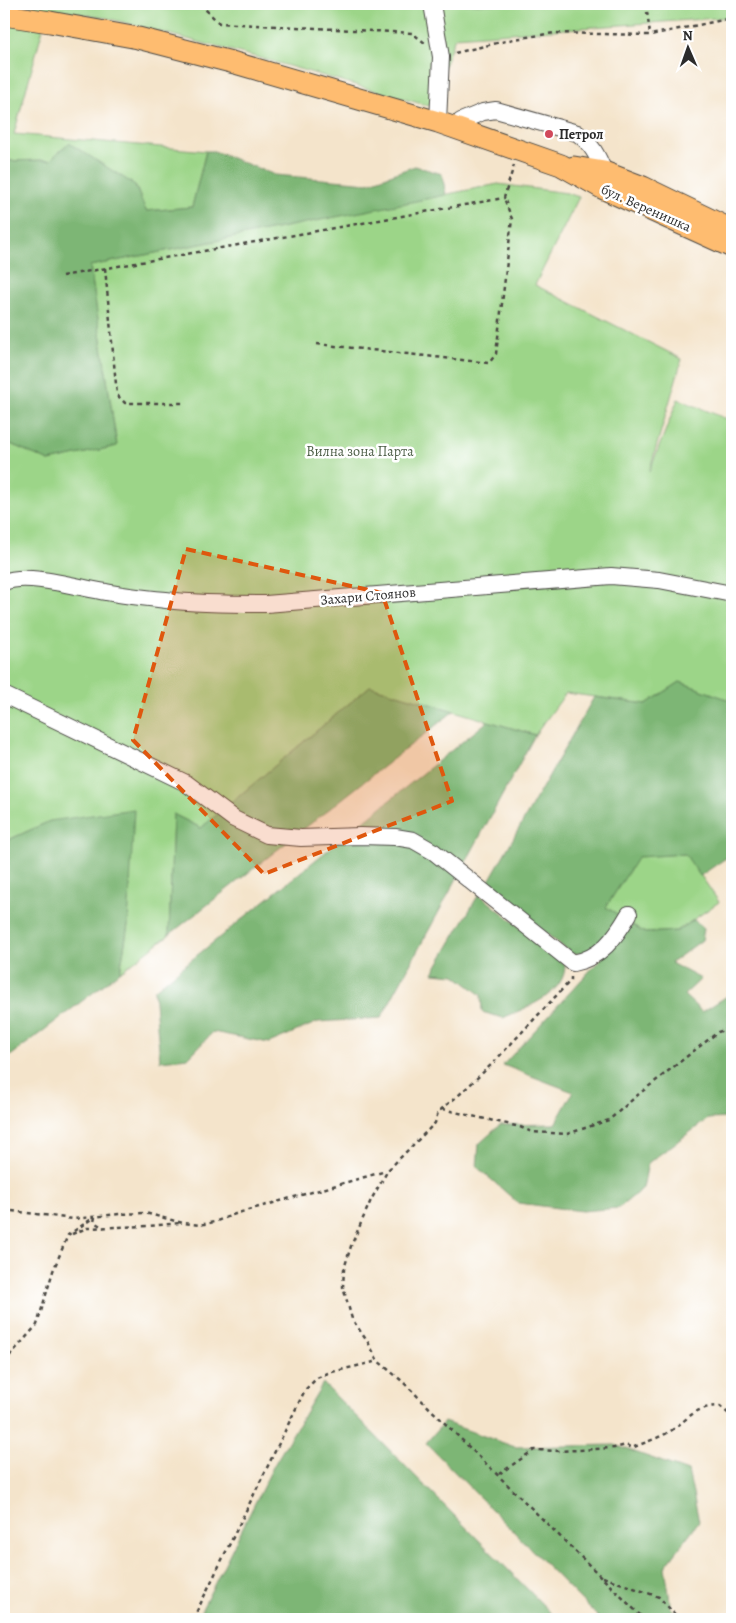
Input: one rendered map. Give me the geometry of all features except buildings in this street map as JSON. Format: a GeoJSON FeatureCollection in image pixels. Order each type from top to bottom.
{"type":"FeatureCollection","features":[{"type":"Feature","properties":{"kind":"main road","name":"бул. Веренишка"},"geometry":{"type":"LineString","coordinates":[[4,15],[138,38],[235,63],[447,125],[561,165],[602,188],[732,247]]}},
{"type":"Feature","properties":{"kind":"main road","name":"бул. Веренишка"},"geometry":{"type":"LineString","coordinates":[[561,165],[604,172],[643,187],[732,230]]}},
{"type":"Feature","properties":{"kind":"street"},"geometry":{"type":"LineString","coordinates":[[432,4],[441,57],[447,125],[483,112],[496,110],[577,133],[587,140],[601,162],[604,172]]}},
{"type":"Feature","properties":{"kind":"street"},"geometry":{"type":"LineString","coordinates":[[4,570],[20,580]]}},
{"type":"Feature","properties":{"kind":"street","name":"Захари Стоянов"},"geometry":{"type":"LineString","coordinates":[[4,582],[9,580],[41,580],[106,592],[168,600],[226,604],[266,604],[611,576],[659,580],[720,590],[732,594]]}},
{"type":"Feature","properties":{"kind":"street"},"geometry":{"type":"LineString","coordinates":[[4,695],[186,783],[234,819],[267,835],[301,838],[395,837],[413,840],[434,852],[573,963],[584,961],[602,951],[618,932],[629,914]]}},
{"type":"Feature","properties":{"kind":"path"},"geometry":{"type":"LineString","coordinates":[[200,4],[219,23],[412,33],[441,57],[554,33],[650,35],[732,18]]}},
{"type":"Feature","properties":{"kind":"path"},"geometry":{"type":"LineString","coordinates":[[204,4],[205,9]]}},
{"type":"Feature","properties":{"kind":"path"},"geometry":{"type":"LineString","coordinates":[[646,4],[650,35]]}},
{"type":"Feature","properties":{"kind":"path"},"geometry":{"type":"LineString","coordinates":[[317,344],[489,363],[496,354],[512,219],[504,198],[519,150]]}},
{"type":"Feature","properties":{"kind":"path"},"geometry":{"type":"LineString","coordinates":[[62,276],[504,198]]}},
{"type":"Feature","properties":{"kind":"path"},"geometry":{"type":"LineString","coordinates":[[105,268],[117,395],[124,404],[184,403]]}},
{"type":"Feature","properties":{"kind":"path"},"geometry":{"type":"LineString","coordinates":[[573,963],[571,980],[492,1064],[438,1112],[435,1123],[388,1170],[371,1200],[351,1246],[344,1269],[342,1287],[352,1319],[370,1344],[378,1361],[402,1381],[498,1474],[644,1619]]}},
{"type":"Feature","properties":{"kind":"path"},"geometry":{"type":"LineString","coordinates":[[442,1109],[520,1127],[532,1132],[567,1134],[609,1120],[718,1032],[732,1028]]}},
{"type":"Feature","properties":{"kind":"path"},"geometry":{"type":"LineString","coordinates":[[4,1210],[74,1219],[145,1213],[183,1223],[199,1225],[388,1170]]}},
{"type":"Feature","properties":{"kind":"path"},"geometry":{"type":"LineString","coordinates":[[94,1217],[94,1222],[105,1228]]}},
{"type":"Feature","properties":{"kind":"path"},"geometry":{"type":"LineString","coordinates":[[4,1362],[37,1324],[53,1271],[68,1235],[94,1217]]}},
{"type":"Feature","properties":{"kind":"path"},"geometry":{"type":"LineString","coordinates":[[68,1235],[87,1228],[183,1223]]}},
{"type":"Feature","properties":{"kind":"path"},"geometry":{"type":"LineString","coordinates":[[193,1619],[305,1390],[317,1378],[328,1373],[378,1361]]}},
{"type":"Feature","properties":{"kind":"path"},"geometry":{"type":"LineString","coordinates":[[498,1474],[534,1450],[560,1451],[626,1445],[632,1448],[671,1430],[691,1413],[711,1406],[720,1406],[732,1416]]}},
{"type":"Feature","properties":{"kind":"path"},"geometry":{"type":"LineString","coordinates":[[601,1576],[658,1597],[679,1619]]}},
{"type":"Feature","properties":{"kind":"highlighted area"},"geometry":{"type":"Polygon","coordinates":[[[186,549],[382,593],[452,801],[264,874],[133,740],[186,549]]]}},
{"type":"Feature","properties":{"kind":"green space"},"geometry":{"type":"Polygon","coordinates":[[[17,4],[732,4],[732,17],[455,37],[429,106],[271,61],[107,18],[17,4]]]}},
{"type":"Feature","properties":{"kind":"green space"},"geometry":{"type":"Polygon","coordinates":[[[4,22],[43,28],[14,134],[206,151],[192,207],[146,211],[135,185],[50,160],[4,161],[4,22]]]}},
{"type":"Feature","properties":{"kind":"green space"},"geometry":{"type":"Polygon","coordinates":[[[69,143],[135,185],[146,211],[192,207],[206,151],[214,151],[275,175],[368,183],[415,166],[442,174],[446,195],[90,266],[117,446],[49,461],[4,441],[4,161],[50,160],[69,143]]]}},
{"type":"Feature","properties":{"kind":"green space","name":"Вилна зона Парта"},"geometry":{"type":"Polygon","coordinates":[[[498,184],[567,193],[579,197],[535,285],[682,359],[649,472],[678,399],[732,421],[732,701],[680,682],[646,704],[566,693],[535,735],[370,686],[201,828],[173,814],[169,935],[120,972],[128,925],[50,821],[4,842],[4,441],[49,461],[117,446],[90,266],[498,184]]]}},
{"type":"Feature","properties":{"kind":"green space"},"geometry":{"type":"Polygon","coordinates":[[[680,682],[732,701],[732,863],[726,858],[700,876],[685,854],[638,857],[606,907],[621,917],[606,938],[588,953],[572,954],[486,886],[594,697],[646,704],[680,682]]]}},
{"type":"Feature","properties":{"kind":"green space"},"geometry":{"type":"Polygon","coordinates":[[[370,686],[454,711],[169,935],[173,814],[201,828],[370,686]]]}},
{"type":"Feature","properties":{"kind":"green space"},"geometry":{"type":"Polygon","coordinates":[[[488,721],[535,735],[381,1018],[318,1022],[269,1043],[213,1032],[188,1058],[160,1061],[154,990],[488,721]]]}},
{"type":"Feature","properties":{"kind":"green space"},"geometry":{"type":"Polygon","coordinates":[[[134,809],[128,925],[120,972],[4,1061],[4,842],[50,821],[134,809]]]}},
{"type":"Feature","properties":{"kind":"green space"},"geometry":{"type":"Polygon","coordinates":[[[686,854],[719,902],[677,931],[645,933],[606,907],[638,856],[686,854]]]}},
{"type":"Feature","properties":{"kind":"green space"},"geometry":{"type":"Polygon","coordinates":[[[479,894],[565,964],[564,975],[552,992],[533,1004],[503,1018],[482,1012],[481,995],[455,975],[433,973],[479,894]]]}},
{"type":"Feature","properties":{"kind":"green space"},"geometry":{"type":"Polygon","coordinates":[[[694,920],[704,929],[702,940],[671,963],[701,979],[684,995],[702,1012],[732,993],[732,1118],[708,1119],[648,1163],[643,1188],[619,1208],[582,1211],[518,1203],[477,1167],[479,1144],[500,1125],[555,1124],[573,1092],[503,1065],[632,925],[645,933],[677,931],[694,920]]]}},
{"type":"Feature","properties":{"kind":"green space"},"geometry":{"type":"Polygon","coordinates":[[[323,1383],[557,1619],[197,1619],[274,1465],[323,1383]]]}},
{"type":"Feature","properties":{"kind":"green space"},"geometry":{"type":"Polygon","coordinates":[[[444,1422],[515,1447],[615,1445],[688,1471],[699,1521],[665,1567],[671,1608],[682,1619],[600,1619],[426,1443],[444,1422]]]}},
{"type":"Feature","properties":{"kind":"place","name":"Петрол"},"geometry":{"type":"Point","coordinates":[549,134]}}]}
